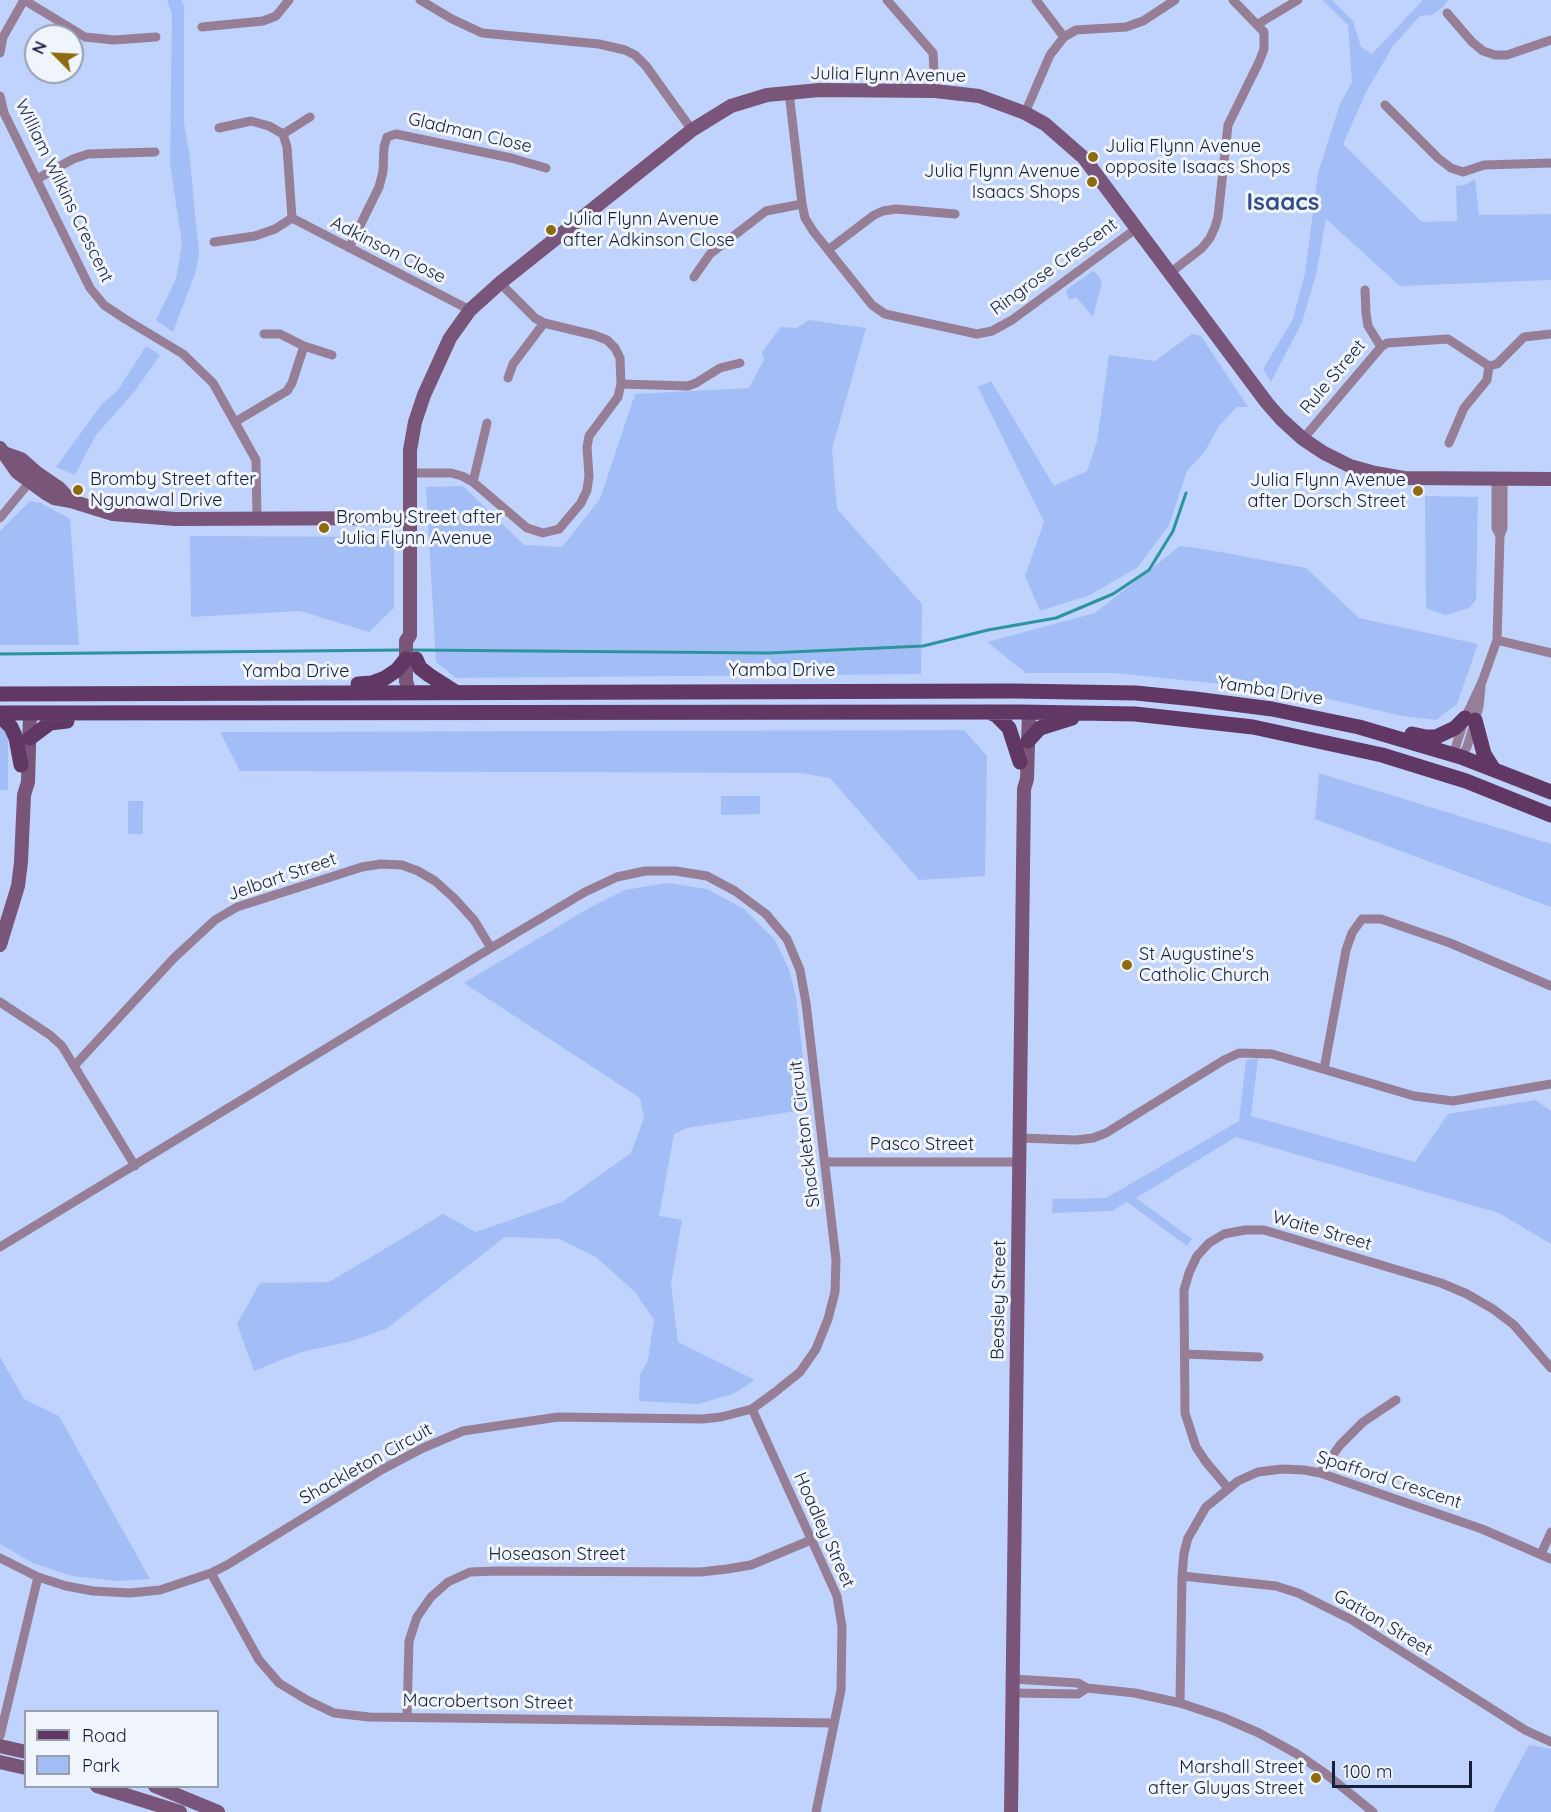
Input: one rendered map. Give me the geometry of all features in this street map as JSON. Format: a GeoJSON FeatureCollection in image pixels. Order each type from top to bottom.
{"type":"FeatureCollection","features":[{"type":"Feature","properties":{"kind":"main road"},"geometry":{"type":"LineString","coordinates":[[333,692],[354,684],[372,683],[385,678],[411,659],[429,675],[454,691]]}},
{"type":"Feature","properties":{"kind":"main road","name":"Yamba Drive"},"geometry":{"type":"LineString","coordinates":[[0,694],[454,691],[1136,693],[1311,716],[1385,733],[1457,756],[1551,792]]}},
{"type":"Feature","properties":{"kind":"main road"},"geometry":{"type":"LineString","coordinates":[[1025,691],[1025,712]]}},
{"type":"Feature","properties":{"kind":"main road"},"geometry":{"type":"LineString","coordinates":[[391,712],[404,705],[412,693],[424,705],[454,705],[484,712]]}},
{"type":"Feature","properties":{"kind":"main road"},"geometry":{"type":"LineString","coordinates":[[26,694],[26,713]]}},
{"type":"Feature","properties":{"kind":"main road"},"geometry":{"type":"LineString","coordinates":[[989,712],[996,715],[1009,728],[1020,762]]}},
{"type":"Feature","properties":{"kind":"main road"},"geometry":{"type":"LineString","coordinates":[[0,714],[1025,712],[1164,717],[1253,728],[1382,755],[1450,776],[1551,815]]}},
{"type":"Feature","properties":{"kind":"main road"},"geometry":{"type":"LineString","coordinates":[[30,738],[50,723],[80,720],[98,713]]}},
{"type":"Feature","properties":{"kind":"main road"},"geometry":{"type":"LineString","coordinates":[[1028,741],[1042,727],[1061,720],[1096,713]]}},
{"type":"Feature","properties":{"kind":"main road"},"geometry":{"type":"LineString","coordinates":[[0,714],[16,738],[21,765]]}},
{"type":"Feature","properties":{"kind":"main road"},"geometry":{"type":"LineString","coordinates":[[1385,733],[1405,732],[1426,737],[1436,736],[1470,719],[1484,754],[1494,770]]}},
{"type":"Feature","properties":{"kind":"main road"},"geometry":{"type":"LineString","coordinates":[[1450,776],[1457,756]]}},
{"type":"Feature","properties":{"kind":"street"},"geometry":{"type":"LineString","coordinates":[[0,53],[2,37],[24,0],[85,37],[114,40],[156,37]]}},
{"type":"Feature","properties":{"kind":"street"},"geometry":{"type":"LineString","coordinates":[[202,27],[263,21],[276,16],[289,0]]}},
{"type":"Feature","properties":{"kind":"street"},"geometry":{"type":"LineString","coordinates":[[420,0],[482,33],[599,44],[625,50],[646,66],[692,130]]}},
{"type":"Feature","properties":{"kind":"street"},"geometry":{"type":"LineString","coordinates":[[886,0],[933,53],[936,68],[935,91]]}},
{"type":"Feature","properties":{"kind":"street"},"geometry":{"type":"LineString","coordinates":[[1036,0],[1064,37]]}},
{"type":"Feature","properties":{"kind":"street"},"geometry":{"type":"LineString","coordinates":[[1025,113],[1050,55],[1064,37],[1077,30],[1126,27],[1143,21],[1175,0]]}},
{"type":"Feature","properties":{"kind":"street"},"geometry":{"type":"LineString","coordinates":[[1170,273],[1202,248],[1215,227],[1228,124],[1264,49],[1264,33],[1233,0]]}},
{"type":"Feature","properties":{"kind":"street"},"geometry":{"type":"LineString","coordinates":[[1258,24],[1298,0]]}},
{"type":"Feature","properties":{"kind":"street"},"geometry":{"type":"LineString","coordinates":[[1447,14],[1472,42],[1483,51],[1496,55],[1507,55],[1551,40]]}},
{"type":"Feature","properties":{"kind":"street","name":"Julia Flynn Avenue"},"geometry":{"type":"LineString","coordinates":[[412,693],[406,681],[414,642],[410,635],[410,450],[423,395],[450,338],[470,310],[500,283],[692,130],[731,106],[767,95],[789,92],[935,91],[980,96],[1025,113],[1045,124],[1084,158],[1267,404],[1303,439],[1336,459],[1375,473],[1404,478],[1551,479]]}},
{"type":"Feature","properties":{"kind":"street","name":"Ringrose Crescent"},"geometry":{"type":"LineString","coordinates":[[789,92],[805,218],[872,305],[885,314],[977,334],[1000,328],[1137,228]]}},
{"type":"Feature","properties":{"kind":"street","name":"William Wilkins Crescent"},"geometry":{"type":"LineString","coordinates":[[0,96],[4,113],[90,288],[104,305],[183,354],[213,384],[256,460],[257,519]]}},
{"type":"Feature","properties":{"kind":"street"},"geometry":{"type":"LineString","coordinates":[[1385,105],[1450,168],[1463,172],[1484,165],[1551,163]]}},
{"type":"Feature","properties":{"kind":"street"},"geometry":{"type":"LineString","coordinates":[[283,134],[310,117]]}},
{"type":"Feature","properties":{"kind":"street"},"geometry":{"type":"LineString","coordinates":[[214,242],[255,236],[275,229],[292,218],[287,147],[283,134],[269,126],[251,121],[219,128]]}},
{"type":"Feature","properties":{"kind":"street","name":"Gladman Close"},"geometry":{"type":"LineString","coordinates":[[349,248],[379,187],[383,172],[386,133],[511,158],[546,168]]}},
{"type":"Feature","properties":{"kind":"street"},"geometry":{"type":"LineString","coordinates":[[37,179],[73,159],[88,154],[155,152]]}},
{"type":"Feature","properties":{"kind":"street"},"geometry":{"type":"LineString","coordinates":[[694,277],[710,254],[766,211],[802,204]]}},
{"type":"Feature","properties":{"kind":"street"},"geometry":{"type":"LineString","coordinates":[[828,250],[874,215],[883,211],[896,209],[955,214]]}},
{"type":"Feature","properties":{"kind":"street","name":"Adkinson Close"},"geometry":{"type":"LineString","coordinates":[[292,218],[470,310]]}},
{"type":"Feature","properties":{"kind":"street"},"geometry":{"type":"LineString","coordinates":[[410,473],[451,473],[462,476],[473,482],[527,528],[543,533],[559,529],[581,503],[587,490],[589,436],[618,397],[621,384],[620,358],[615,348],[607,340],[544,323],[535,318],[500,283]]}},
{"type":"Feature","properties":{"kind":"street"},"geometry":{"type":"LineString","coordinates":[[1365,291],[1368,327],[1381,347]]}},
{"type":"Feature","properties":{"kind":"street"},"geometry":{"type":"LineString","coordinates":[[508,378],[513,364],[544,323]]}},
{"type":"Feature","properties":{"kind":"street"},"geometry":{"type":"LineString","coordinates":[[264,334],[280,334],[304,346],[332,355]]}},
{"type":"Feature","properties":{"kind":"street"},"geometry":{"type":"LineString","coordinates":[[1449,443],[1464,408],[1487,380],[1489,366],[1497,364],[1524,337],[1551,334]]}},
{"type":"Feature","properties":{"kind":"street","name":"Rule Street"},"geometry":{"type":"LineString","coordinates":[[1303,439],[1381,347],[1393,341],[1448,339],[1456,342],[1489,366]]}},
{"type":"Feature","properties":{"kind":"street"},"geometry":{"type":"LineString","coordinates":[[235,422],[287,391],[292,383],[304,346]]}},
{"type":"Feature","properties":{"kind":"street"},"geometry":{"type":"LineString","coordinates":[[621,384],[688,386],[720,368],[740,363]]}},
{"type":"Feature","properties":{"kind":"street"},"geometry":{"type":"LineString","coordinates":[[473,482],[487,423]]}},
{"type":"Feature","properties":{"kind":"street"},"geometry":{"type":"LineString","coordinates":[[2,450],[12,468],[74,502],[113,514],[144,518],[410,518]]}},
{"type":"Feature","properties":{"kind":"street"},"geometry":{"type":"LineString","coordinates":[[0,518],[33,478]]}},
{"type":"Feature","properties":{"kind":"street"},"geometry":{"type":"LineString","coordinates":[[1457,756],[1466,749],[1470,719],[1479,707],[1482,682],[1497,636],[1500,536],[1496,528],[1500,479]]}},
{"type":"Feature","properties":{"kind":"street"},"geometry":{"type":"LineString","coordinates":[[1497,636],[1551,653]]}},
{"type":"Feature","properties":{"kind":"street","name":"Beasley Street"},"geometry":{"type":"LineString","coordinates":[[1011,1812],[1024,789],[1027,779],[1028,741],[1025,712]]}},
{"type":"Feature","properties":{"kind":"street","name":"Beasley Street"},"geometry":{"type":"LineString","coordinates":[[1024,789],[1019,779],[1025,712]]}},
{"type":"Feature","properties":{"kind":"street"},"geometry":{"type":"LineString","coordinates":[[0,945],[18,886],[21,862],[24,795],[28,782],[30,738],[26,713]]}},
{"type":"Feature","properties":{"kind":"street"},"geometry":{"type":"LineString","coordinates":[[24,795],[21,765],[26,713]]}},
{"type":"Feature","properties":{"kind":"street","name":"Jelbart Street"},"geometry":{"type":"LineString","coordinates":[[75,1065],[181,951],[215,920],[237,907],[363,867],[381,864],[402,865],[435,880],[474,920],[491,948]]}},
{"type":"Feature","properties":{"kind":"street","name":"Shackleton Circuit"},"geometry":{"type":"LineString","coordinates":[[0,1247],[491,948],[585,892],[617,877],[645,871],[676,871],[707,876],[735,891],[766,914],[787,939],[800,970],[836,1260],[835,1292],[828,1319],[816,1349],[800,1372],[752,1409],[702,1419],[558,1417],[463,1431],[423,1448],[383,1469],[227,1565],[211,1573],[160,1590],[130,1593],[93,1591],[38,1577],[0,1558]]}},
{"type":"Feature","properties":{"kind":"street"},"geometry":{"type":"LineString","coordinates":[[1324,1069],[1346,950],[1352,933],[1362,919],[1382,919],[1450,943],[1551,986]]}},
{"type":"Feature","properties":{"kind":"street"},"geometry":{"type":"LineString","coordinates":[[0,1002],[50,1035],[62,1046],[135,1166]]}},
{"type":"Feature","properties":{"kind":"street"},"geometry":{"type":"LineString","coordinates":[[1019,1138],[1076,1140],[1100,1135],[1239,1053],[1272,1054],[1414,1096],[1453,1101],[1551,1084]]}},
{"type":"Feature","properties":{"kind":"street","name":"Pasco Street"},"geometry":{"type":"LineString","coordinates":[[825,1162],[1019,1162]]}},
{"type":"Feature","properties":{"kind":"street","name":"Waite Street"},"geometry":{"type":"LineString","coordinates":[[1228,1488],[1206,1462],[1189,1430],[1185,1413],[1184,1290],[1197,1256],[1209,1243],[1224,1234],[1245,1230],[1264,1230],[1441,1283],[1467,1294],[1514,1325],[1551,1368]]}},
{"type":"Feature","properties":{"kind":"street"},"geometry":{"type":"LineString","coordinates":[[1185,1354],[1259,1357]]}},
{"type":"Feature","properties":{"kind":"street"},"geometry":{"type":"LineString","coordinates":[[1320,1473],[1340,1445],[1363,1422],[1396,1400]]}},
{"type":"Feature","properties":{"kind":"street","name":"Hoadley Street"},"geometry":{"type":"LineString","coordinates":[[752,1409],[837,1596],[842,1628],[841,1690],[816,1812]]}},
{"type":"Feature","properties":{"kind":"street","name":"Spafford Crescent"},"geometry":{"type":"LineString","coordinates":[[1180,1703],[1184,1553],[1192,1531],[1206,1507],[1238,1481],[1258,1472],[1282,1469],[1320,1473],[1482,1529],[1551,1559]]}},
{"type":"Feature","properties":{"kind":"street"},"geometry":{"type":"LineString","coordinates":[[1541,1554],[1551,1532]]}},
{"type":"Feature","properties":{"kind":"street","name":"Hoseason Street"},"geometry":{"type":"LineString","coordinates":[[407,1716],[409,1641],[417,1617],[431,1598],[448,1582],[470,1572],[718,1570],[751,1565],[811,1540]]}},
{"type":"Feature","properties":{"kind":"street","name":"Macrobertson Street"},"geometry":{"type":"LineString","coordinates":[[211,1573],[259,1660],[279,1683],[334,1713],[369,1717],[834,1724]]}},
{"type":"Feature","properties":{"kind":"street","name":"Gatton Street"},"geometry":{"type":"LineString","coordinates":[[1182,1576],[1276,1586],[1298,1593],[1352,1620],[1525,1730],[1551,1742]]}},
{"type":"Feature","properties":{"kind":"street"},"geometry":{"type":"LineString","coordinates":[[0,1736],[38,1577]]}},
{"type":"Feature","properties":{"kind":"street"},"geometry":{"type":"LineString","coordinates":[[1013,1686],[1078,1694],[1087,1688],[1135,1693],[1180,1703],[1222,1717],[1259,1733],[1297,1754],[1373,1812]]}},
{"type":"Feature","properties":{"kind":"street"},"geometry":{"type":"LineString","coordinates":[[0,1746],[24,1752]]}},
{"type":"Feature","properties":{"kind":"street"},"geometry":{"type":"LineString","coordinates":[[0,1762],[24,1768]]}},
{"type":"Feature","properties":{"kind":"street"},"geometry":{"type":"LineString","coordinates":[[103,1788],[180,1812]]}},
{"type":"Feature","properties":{"kind":"street"},"geometry":{"type":"LineString","coordinates":[[160,1788],[218,1812]]}},
{"type":"Feature","properties":{"kind":"green space"},"geometry":{"type":"Polygon","coordinates":[[[167,0],[181,0],[184,6],[184,123],[199,253],[196,271],[173,332],[156,320],[176,279],[182,244],[170,163],[172,14],[167,0]]]}},
{"type":"Feature","properties":{"kind":"green space"},"geometry":{"type":"Polygon","coordinates":[[[1322,0],[1332,0],[1353,21],[1361,47],[1372,54],[1423,0],[1448,0],[1432,15],[1420,16],[1393,46],[1366,92],[1343,144],[1422,222],[1457,221],[1456,186],[1465,185],[1475,179],[1479,215],[1551,214],[1551,280],[1400,286],[1326,219],[1316,275],[1302,322],[1271,382],[1263,369],[1293,319],[1305,273],[1318,173],[1340,104],[1352,82],[1348,25],[1322,0]]]}},
{"type":"Feature","properties":{"kind":"green space"},"geometry":{"type":"Polygon","coordinates":[[[1093,271],[1102,282],[1093,317],[1076,297],[1069,300],[1066,290],[1093,271]]]}},
{"type":"Feature","properties":{"kind":"green space"},"geometry":{"type":"Polygon","coordinates":[[[809,320],[866,328],[832,449],[837,509],[922,604],[921,674],[456,678],[436,662],[426,487],[463,486],[524,545],[562,547],[600,499],[635,394],[749,388],[764,360],[762,352],[781,327],[797,328],[809,320]]]}},
{"type":"Feature","properties":{"kind":"green space"},"geometry":{"type":"Polygon","coordinates":[[[1192,334],[1201,336],[1248,407],[1237,407],[1219,426],[1205,451],[1187,471],[1169,525],[1138,567],[1090,595],[1040,611],[1025,576],[1044,522],[978,387],[991,381],[1054,486],[1087,471],[1097,441],[1109,355],[1155,361],[1192,334]]]}},
{"type":"Feature","properties":{"kind":"green space"},"geometry":{"type":"Polygon","coordinates":[[[146,346],[160,355],[135,391],[96,435],[75,475],[56,467],[102,404],[118,390],[146,346]]]}},
{"type":"Feature","properties":{"kind":"green space"},"geometry":{"type":"Polygon","coordinates":[[[1425,496],[1478,497],[1476,600],[1469,608],[1445,615],[1426,608],[1425,496]]]}},
{"type":"Feature","properties":{"kind":"green space"},"geometry":{"type":"Polygon","coordinates":[[[30,501],[41,503],[70,519],[79,645],[0,645],[0,531],[30,501]]]}},
{"type":"Feature","properties":{"kind":"green space"},"geometry":{"type":"Polygon","coordinates":[[[190,536],[394,537],[394,608],[369,632],[300,611],[191,617],[190,536]]]}},
{"type":"Feature","properties":{"kind":"green space"},"geometry":{"type":"Polygon","coordinates":[[[1180,546],[1306,568],[1359,618],[1478,644],[1457,704],[1436,720],[1402,716],[1316,696],[1307,700],[1231,685],[1114,673],[1026,673],[987,642],[1095,613],[1180,546]]]}},
{"type":"Feature","properties":{"kind":"green space"},"geometry":{"type":"Polygon","coordinates":[[[0,727],[8,732],[8,790],[0,790],[0,727]]]}},
{"type":"Feature","properties":{"kind":"green space"},"geometry":{"type":"Polygon","coordinates":[[[964,730],[987,756],[985,876],[919,880],[830,778],[800,773],[240,771],[220,732],[964,730]]]}},
{"type":"Feature","properties":{"kind":"green space"},"geometry":{"type":"Polygon","coordinates":[[[1319,773],[1551,844],[1551,907],[1315,819],[1319,773]]]}},
{"type":"Feature","properties":{"kind":"green space"},"geometry":{"type":"Polygon","coordinates":[[[721,796],[760,796],[760,814],[721,815],[721,796]]]}},
{"type":"Feature","properties":{"kind":"green space"},"geometry":{"type":"Polygon","coordinates":[[[128,801],[143,801],[143,834],[128,834],[128,801]]]}},
{"type":"Feature","properties":{"kind":"green space"},"geometry":{"type":"Polygon","coordinates":[[[668,883],[707,889],[744,909],[774,939],[789,969],[796,997],[809,1109],[687,1128],[674,1134],[659,1216],[682,1220],[671,1285],[678,1342],[755,1380],[733,1394],[698,1404],[639,1401],[640,1375],[648,1360],[654,1320],[635,1292],[596,1257],[559,1239],[505,1237],[386,1329],[348,1342],[301,1352],[254,1371],[237,1324],[260,1283],[329,1282],[443,1214],[476,1232],[562,1202],[631,1153],[644,1118],[640,1098],[464,983],[589,908],[625,890],[668,883]]]}},
{"type":"Feature","properties":{"kind":"green space"},"geometry":{"type":"Polygon","coordinates":[[[1258,1058],[1251,1116],[1415,1162],[1448,1114],[1536,1100],[1551,1111],[1551,1244],[1499,1213],[1236,1137],[1136,1198],[1192,1239],[1187,1246],[1127,1202],[1112,1211],[1052,1213],[1053,1199],[1106,1198],[1239,1121],[1246,1060],[1258,1058]]]}},
{"type":"Feature","properties":{"kind":"green space"},"geometry":{"type":"Polygon","coordinates":[[[0,1357],[24,1399],[59,1416],[150,1579],[118,1581],[72,1576],[33,1563],[0,1544],[0,1357]]]}},
{"type":"Feature","properties":{"kind":"green space"},"geometry":{"type":"Polygon","coordinates":[[[1529,1745],[1551,1749],[1551,1812],[1493,1812],[1529,1745]]]}},
{"type":"Feature","properties":{"kind":"waterway"},"geometry":{"type":"LineString","coordinates":[[412,650],[769,653],[923,646],[988,630],[1056,618],[1113,594],[1149,570],[1173,531],[1186,493]]}},
{"type":"Feature","properties":{"kind":"waterway"},"geometry":{"type":"LineString","coordinates":[[0,654],[402,650]]}},
{"type":"Feature","properties":{"kind":"place","name":"Julia Flynn Avenue opposite Isaacs Shops"},"geometry":{"type":"Point","coordinates":[1093,157]}},
{"type":"Feature","properties":{"kind":"place","name":"Julia Flynn Avenue Isaacs Shops"},"geometry":{"type":"Point","coordinates":[1092,182]}},
{"type":"Feature","properties":{"kind":"place","name":"Julia Flynn Avenue after Adkinson Close"},"geometry":{"type":"Point","coordinates":[551,230]}},
{"type":"Feature","properties":{"kind":"place","name":"Bromby Street after Ngunawal Drive"},"geometry":{"type":"Point","coordinates":[78,490]}},
{"type":"Feature","properties":{"kind":"place","name":"Julia Flynn Avenue after Dorsch Street"},"geometry":{"type":"Point","coordinates":[1418,491]}},
{"type":"Feature","properties":{"kind":"place","name":"Bromby Street after Julia Flynn Avenue"},"geometry":{"type":"Point","coordinates":[324,528]}},
{"type":"Feature","properties":{"kind":"place","name":"St Augustine's Catholic Church"},"geometry":{"type":"Point","coordinates":[1127,965]}},
{"type":"Feature","properties":{"kind":"place","name":"Marshall Street after Gluyas Street"},"geometry":{"type":"Point","coordinates":[1316,1778]}},
{"type":"Feature","properties":{"kind":"district","name":"Isaacs"},"geometry":{"type":"Point","coordinates":[1283,203]}}]}
